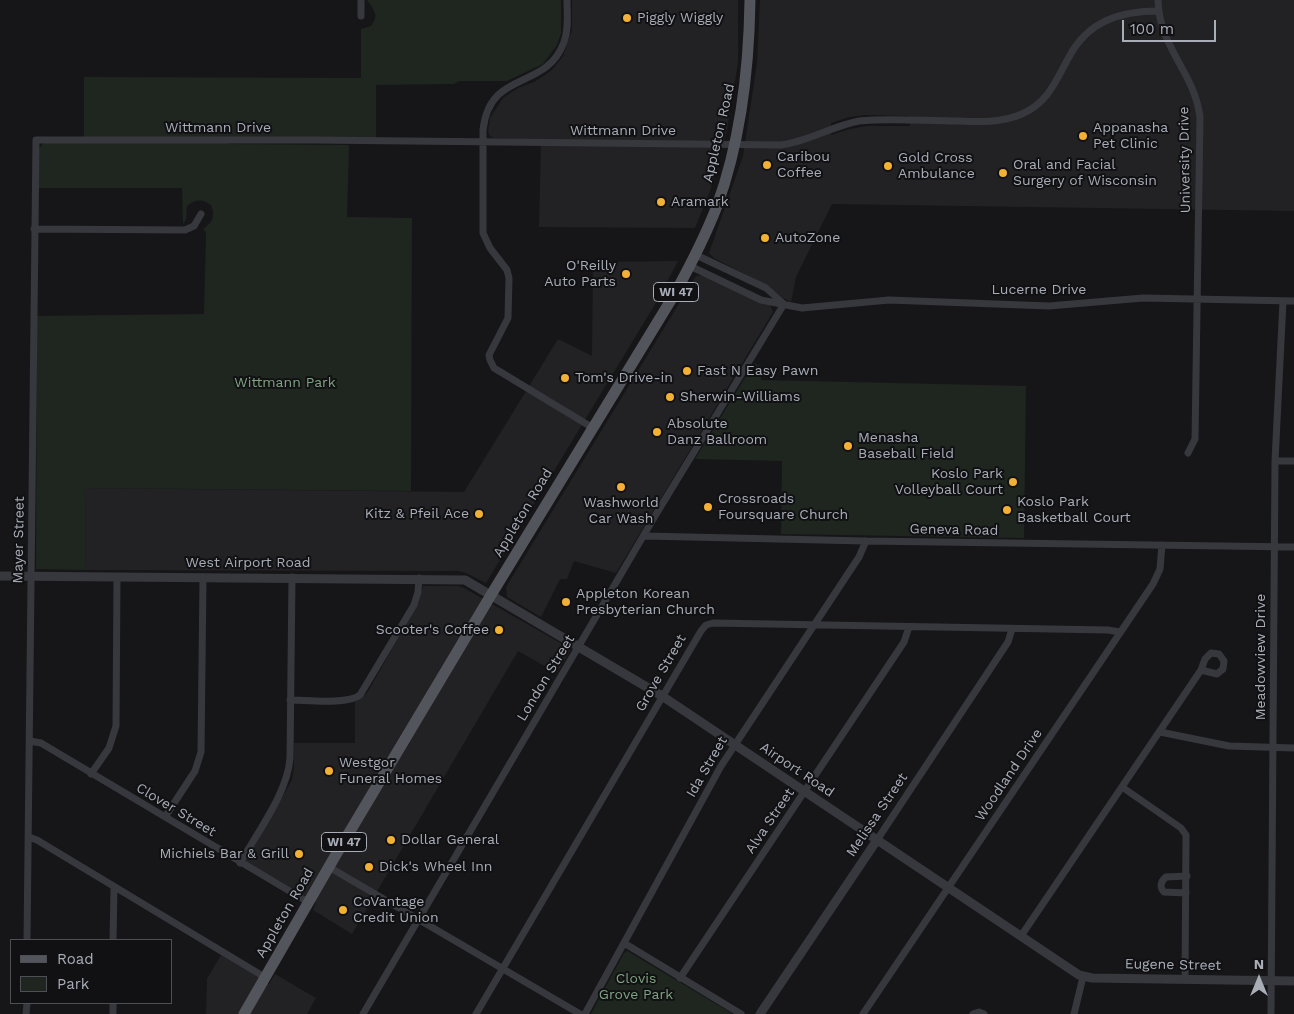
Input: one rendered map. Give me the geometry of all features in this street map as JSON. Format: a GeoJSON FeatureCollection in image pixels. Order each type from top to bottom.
{"type":"FeatureCollection","features":[{"type":"Feature","properties":{"kind":"main road","name":"Appleton Road"},"geometry":{"type":"LineString","coordinates":[[244,1014],[308,902],[696,255],[717,205],[734,144],[744,96],[747,70],[750,0]]}},
{"type":"Feature","properties":{"kind":"street"},"geometry":{"type":"LineString","coordinates":[[361,0],[361,16]]}},
{"type":"Feature","properties":{"kind":"street"},"geometry":{"type":"LineString","coordinates":[[567,0],[566,34],[559,53],[541,72],[500,92],[485,117],[483,142],[484,233],[490,248],[507,270],[509,278],[508,318],[490,351],[490,360],[494,368],[593,428]]}},
{"type":"Feature","properties":{"kind":"street","name":"University Drive"},"geometry":{"type":"LineString","coordinates":[[1158,0],[1158,11],[1166,40],[1195,94],[1200,117],[1196,439],[1188,453]]}},
{"type":"Feature","properties":{"kind":"street","name":"Wittmann Drive"},"geometry":{"type":"LineString","coordinates":[[36,140],[786,144],[859,121],[987,122],[1013,117],[1033,108],[1050,92],[1057,82],[1074,48],[1088,32],[1098,25],[1114,17],[1132,12],[1158,11]]}},
{"type":"Feature","properties":{"kind":"street","name":"Mayer Street"},"geometry":{"type":"LineString","coordinates":[[28,939],[36,140]]}},
{"type":"Feature","properties":{"kind":"street"},"geometry":{"type":"LineString","coordinates":[[34,229],[185,230],[194,226],[201,214]]}},
{"type":"Feature","properties":{"kind":"street"},"geometry":{"type":"LineString","coordinates":[[696,255],[766,288],[784,304]]}},
{"type":"Feature","properties":{"kind":"street","name":"Lucerne Drive"},"geometry":{"type":"LineString","coordinates":[[690,266],[761,300],[802,308],[889,300],[1062,306],[1136,298],[1294,301]]}},
{"type":"Feature","properties":{"kind":"street","name":"Meadowview Drive"},"geometry":{"type":"LineString","coordinates":[[1271,1014],[1275,461],[1283,301]]}},
{"type":"Feature","properties":{"kind":"street","name":"London Street"},"geometry":{"type":"LineString","coordinates":[[363,1014],[644,536],[784,304]]}},
{"type":"Feature","properties":{"kind":"street"},"geometry":{"type":"LineString","coordinates":[[1275,461],[1294,462]]}},
{"type":"Feature","properties":{"kind":"street","name":"Geneva Road"},"geometry":{"type":"LineString","coordinates":[[644,536],[1294,547]]}},
{"type":"Feature","properties":{"kind":"street","name":"Ida Street"},"geometry":{"type":"LineString","coordinates":[[585,1014],[734,744],[859,557],[866,541]]}},
{"type":"Feature","properties":{"kind":"street","name":"Woodland Drive"},"geometry":{"type":"LineString","coordinates":[[864,1014],[1156,579],[1161,563],[1162,545]]}},
{"type":"Feature","properties":{"kind":"street","name":"West Airport Road"},"geometry":{"type":"LineString","coordinates":[[0,576],[419,578],[465,580],[491,595]]}},
{"type":"Feature","properties":{"kind":"street"},"geometry":{"type":"LineString","coordinates":[[92,774],[109,748],[116,726],[117,576]]}},
{"type":"Feature","properties":{"kind":"street"},"geometry":{"type":"LineString","coordinates":[[164,817],[194,772],[201,752],[203,577]]}},
{"type":"Feature","properties":{"kind":"street"},"geometry":{"type":"LineString","coordinates":[[240,862],[287,780],[290,758],[292,577]]}},
{"type":"Feature","properties":{"kind":"street"},"geometry":{"type":"LineString","coordinates":[[290,700],[347,700],[360,695],[414,604],[418,592],[419,578]]}},
{"type":"Feature","properties":{"kind":"street","name":"Airport Road"},"geometry":{"type":"LineString","coordinates":[[491,595],[662,696],[1083,976]]}},
{"type":"Feature","properties":{"kind":"street","name":"Grove Street"},"geometry":{"type":"LineString","coordinates":[[476,1014],[700,630],[706,625],[1108,630],[1120,632]]}},
{"type":"Feature","properties":{"kind":"street","name":"Alva Street"},"geometry":{"type":"LineString","coordinates":[[680,978],[904,642],[909,627]]}},
{"type":"Feature","properties":{"kind":"street","name":"Melissa Street"},"geometry":{"type":"LineString","coordinates":[[760,1014],[1008,642],[1012,629]]}},
{"type":"Feature","properties":{"kind":"street"},"geometry":{"type":"LineString","coordinates":[[1021,936],[1202,670]]}},
{"type":"Feature","properties":{"kind":"street"},"geometry":{"type":"LineString","coordinates":[[1160,732],[1229,746],[1294,748]]}},
{"type":"Feature","properties":{"kind":"street","name":"Clover Street"},"geometry":{"type":"LineString","coordinates":[[30,740],[41,743],[308,902]]}},
{"type":"Feature","properties":{"kind":"street"},"geometry":{"type":"LineString","coordinates":[[1122,787],[1184,830],[1186,835],[1186,980]]}},
{"type":"Feature","properties":{"kind":"street"},"geometry":{"type":"LineString","coordinates":[[29,837],[266,978]]}},
{"type":"Feature","properties":{"kind":"street"},"geometry":{"type":"LineString","coordinates":[[329,867],[580,1014]]}},
{"type":"Feature","properties":{"kind":"street"},"geometry":{"type":"LineString","coordinates":[[1186,894],[1168,894],[1164,892],[1161,882],[1166,877],[1187,876]]}},
{"type":"Feature","properties":{"kind":"street"},"geometry":{"type":"LineString","coordinates":[[113,939],[114,887]]}},
{"type":"Feature","properties":{"kind":"street"},"geometry":{"type":"LineString","coordinates":[[624,943],[741,1014]]}},
{"type":"Feature","properties":{"kind":"street"},"geometry":{"type":"LineString","coordinates":[[1074,1014],[1083,976]]}},
{"type":"Feature","properties":{"kind":"street","name":"Eugene Street"},"geometry":{"type":"LineString","coordinates":[[1083,976],[1186,980],[1294,981]]}},
{"type":"Feature","properties":{"kind":"street"},"geometry":{"type":"LineString","coordinates":[[973,1014],[979,1012],[984,1014]]}},
{"type":"Feature","properties":{"kind":"shaded area"},"geometry":{"type":"Polygon","coordinates":[[[572,0],[738,0],[738,63],[727,130],[710,191],[695,228],[539,227],[541,140],[493,138],[488,132],[490,118],[503,98],[518,88],[534,82],[545,75],[553,69],[563,56],[572,30],[572,0]]]}},
{"type":"Feature","properties":{"kind":"shaded area"},"geometry":{"type":"Polygon","coordinates":[[[760,0],[1294,0],[1294,211],[832,204],[796,277],[791,302],[770,287],[714,258],[709,253],[743,156],[757,63],[760,0]],[[865,115],[849,117],[831,123],[831,135],[866,126],[910,126],[910,116],[865,115]]]}},
{"type":"Feature","properties":{"kind":"shaded area"},"geometry":{"type":"Polygon","coordinates":[[[678,261],[654,306],[486,583],[458,571],[85,570],[86,488],[464,492],[558,339],[592,356],[593,262],[678,261]]]}},
{"type":"Feature","properties":{"kind":"shaded area"},"geometry":{"type":"Polygon","coordinates":[[[702,275],[770,305],[773,312],[616,573],[574,561],[567,579],[560,579],[541,617],[507,597],[506,587],[694,279],[696,276],[702,275]]]}},
{"type":"Feature","properties":{"kind":"shaded area"},"geometry":{"type":"Polygon","coordinates":[[[423,586],[458,586],[464,588],[571,649],[557,673],[518,651],[352,934],[313,910],[316,902],[245,861],[292,780],[294,743],[355,743],[355,702],[367,693],[418,604],[423,586]]]}},
{"type":"Feature","properties":{"kind":"shaded area"},"geometry":{"type":"Polygon","coordinates":[[[221,955],[269,984],[275,974],[316,998],[307,1014],[206,1014],[207,979],[221,955]]]}},
{"type":"Feature","properties":{"kind":"green space","name":"Wittmann Park"},"geometry":{"type":"Polygon","coordinates":[[[367,0],[561,0],[561,33],[557,45],[543,64],[507,81],[376,85],[376,138],[229,137],[230,144],[349,145],[347,217],[412,218],[411,491],[86,488],[85,570],[36,569],[37,316],[204,314],[206,232],[203,229],[211,222],[213,216],[211,205],[202,201],[193,202],[187,206],[186,220],[183,224],[182,188],[38,188],[38,150],[43,143],[84,138],[84,77],[361,78],[361,29],[371,26],[375,19],[373,9],[367,0]]]}},
{"type":"Feature","properties":{"kind":"green space"},"geometry":{"type":"Polygon","coordinates":[[[754,363],[761,366],[761,380],[1026,386],[1024,538],[781,534],[782,461],[695,459],[754,363]]]}},
{"type":"Feature","properties":{"kind":"green space","name":"Clovis Grove Park"},"geometry":{"type":"Polygon","coordinates":[[[627,951],[733,1014],[591,1014],[624,953],[627,951]]]}},
{"type":"Feature","properties":{"kind":"place","name":"Piggly Wiggly"},"geometry":{"type":"Point","coordinates":[627,18]}},
{"type":"Feature","properties":{"kind":"place","name":"Appanasha Pet Clinic"},"geometry":{"type":"Point","coordinates":[1083,136]}},
{"type":"Feature","properties":{"kind":"place","name":"Caribou Coffee"},"geometry":{"type":"Point","coordinates":[767,165]}},
{"type":"Feature","properties":{"kind":"place","name":"Gold Cross Ambulance"},"geometry":{"type":"Point","coordinates":[888,166]}},
{"type":"Feature","properties":{"kind":"place","name":"Oral and Facial Surgery of Wisconsin"},"geometry":{"type":"Point","coordinates":[1003,173]}},
{"type":"Feature","properties":{"kind":"place","name":"Aramark"},"geometry":{"type":"Point","coordinates":[661,202]}},
{"type":"Feature","properties":{"kind":"place","name":"AutoZone"},"geometry":{"type":"Point","coordinates":[765,238]}},
{"type":"Feature","properties":{"kind":"place","name":"O'Reilly Auto Parts"},"geometry":{"type":"Point","coordinates":[626,274]}},
{"type":"Feature","properties":{"kind":"place","name":"Fast N Easy Pawn"},"geometry":{"type":"Point","coordinates":[687,371]}},
{"type":"Feature","properties":{"kind":"place","name":"Tom's Drive-in"},"geometry":{"type":"Point","coordinates":[565,378]}},
{"type":"Feature","properties":{"kind":"place","name":"Sherwin-Williams"},"geometry":{"type":"Point","coordinates":[670,397]}},
{"type":"Feature","properties":{"kind":"place","name":"Absolute Danz Ballroom"},"geometry":{"type":"Point","coordinates":[657,432]}},
{"type":"Feature","properties":{"kind":"place","name":"Menasha Baseball Field"},"geometry":{"type":"Point","coordinates":[848,446]}},
{"type":"Feature","properties":{"kind":"place","name":"Koslo Park Volleyball Court"},"geometry":{"type":"Point","coordinates":[1013,482]}},
{"type":"Feature","properties":{"kind":"place","name":"Washworld Car Wash"},"geometry":{"type":"Point","coordinates":[621,487]}},
{"type":"Feature","properties":{"kind":"place","name":"Crossroads Foursquare Church"},"geometry":{"type":"Point","coordinates":[708,507]}},
{"type":"Feature","properties":{"kind":"place","name":"Koslo Park Basketball Court"},"geometry":{"type":"Point","coordinates":[1007,510]}},
{"type":"Feature","properties":{"kind":"place","name":"Kitz & Pfeil Ace"},"geometry":{"type":"Point","coordinates":[479,514]}},
{"type":"Feature","properties":{"kind":"place","name":"Appleton Korean Presbyterian Church"},"geometry":{"type":"Point","coordinates":[566,602]}},
{"type":"Feature","properties":{"kind":"place","name":"Scooter's Coffee"},"geometry":{"type":"Point","coordinates":[499,630]}},
{"type":"Feature","properties":{"kind":"place","name":"Westgor Funeral Homes"},"geometry":{"type":"Point","coordinates":[329,771]}},
{"type":"Feature","properties":{"kind":"place","name":"Dollar General"},"geometry":{"type":"Point","coordinates":[391,840]}},
{"type":"Feature","properties":{"kind":"place","name":"Michiels Bar & Grill"},"geometry":{"type":"Point","coordinates":[299,854]}},
{"type":"Feature","properties":{"kind":"place","name":"Dick's Wheel Inn"},"geometry":{"type":"Point","coordinates":[369,867]}},
{"type":"Feature","properties":{"kind":"place","name":"CoVantage Credit Union"},"geometry":{"type":"Point","coordinates":[343,910]}}]}
